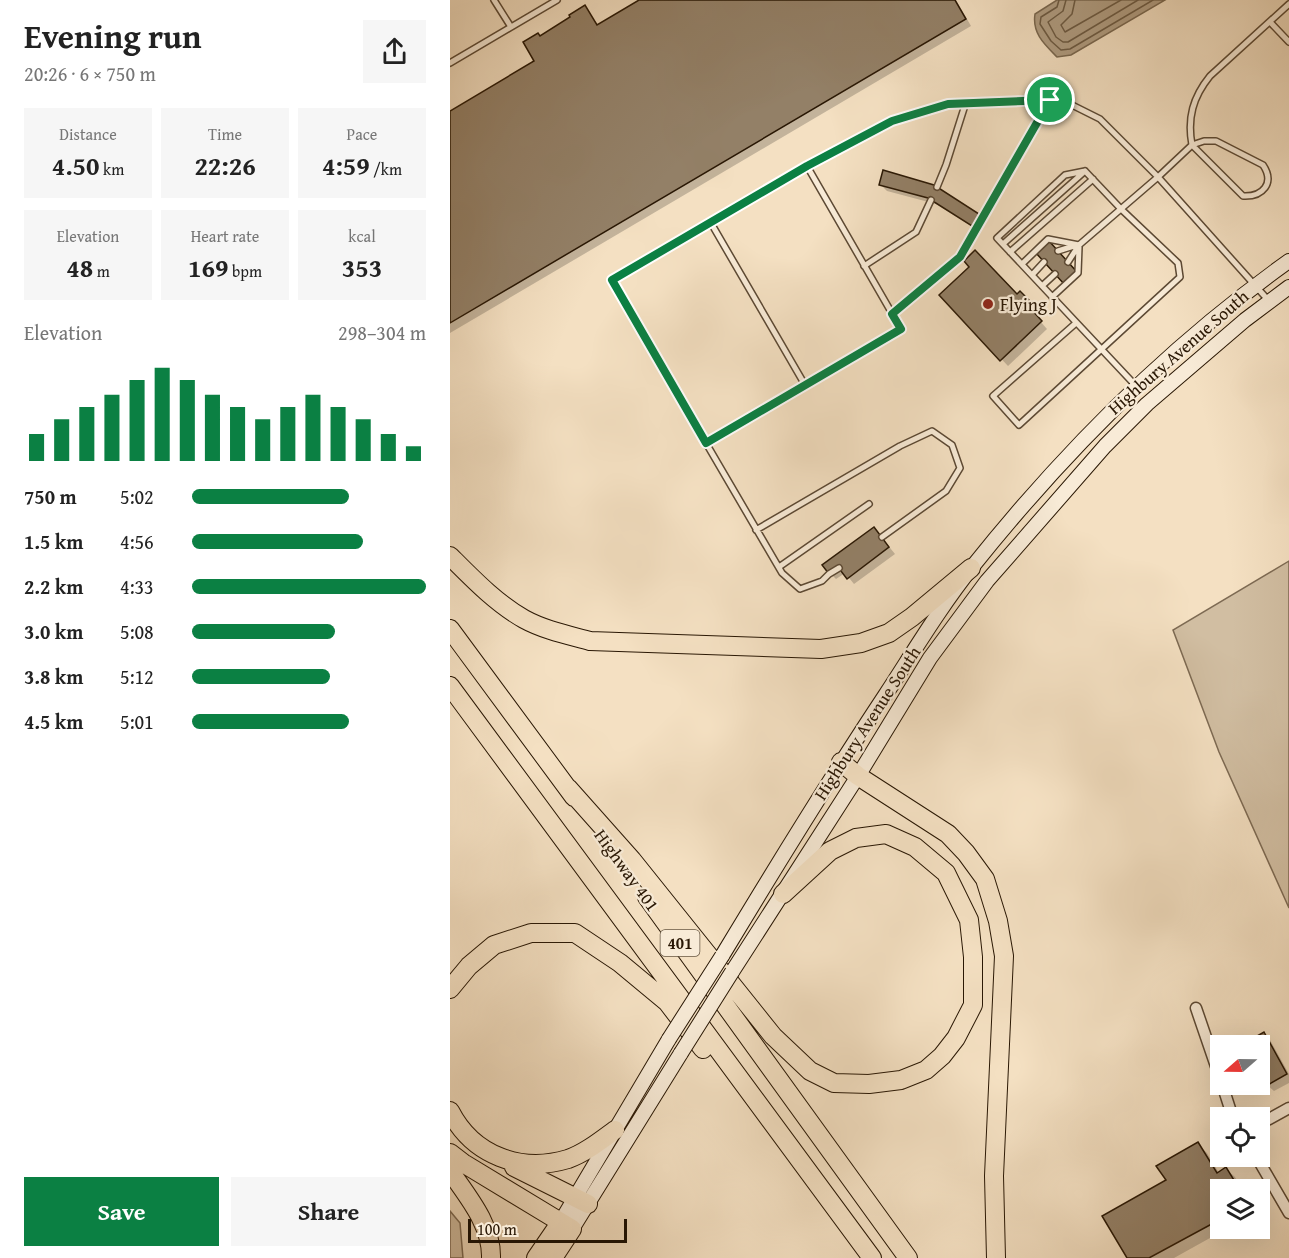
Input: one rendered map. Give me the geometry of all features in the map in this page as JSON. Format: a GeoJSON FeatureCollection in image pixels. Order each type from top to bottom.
{"type":"FeatureCollection","features":[{"type":"Feature","properties":{"kind":"highway"},"geometry":{"type":"LineString","coordinates":[[450,556],[482,589],[524,619],[554,631],[590,641],[821,649],[861,643],[889,633],[971,568]]}},
{"type":"Feature","properties":{"kind":"highway","name":"Highway 401"},"geometry":{"type":"LineString","coordinates":[[450,629],[908,1258]]}},
{"type":"Feature","properties":{"kind":"highway","name":"Highway 401"},"geometry":{"type":"LineString","coordinates":[[450,686],[872,1258]]}},
{"type":"Feature","properties":{"kind":"highway"},"geometry":{"type":"LineString","coordinates":[[841,762],[858,776],[948,834],[985,879],[998,921],[1004,956],[994,1176],[996,1258]]}},
{"type":"Feature","properties":{"kind":"highway"},"geometry":{"type":"LineString","coordinates":[[568,788],[632,860],[772,1036],[810,1071],[834,1083],[869,1084],[901,1080],[926,1070],[942,1056],[956,1038],[972,1005],[973,993],[973,957],[969,920],[946,873],[915,847],[886,834],[856,838],[830,851],[783,894]]}},
{"type":"Feature","properties":{"kind":"highway"},"geometry":{"type":"LineString","coordinates":[[450,989],[469,966],[494,945],[531,933],[575,933],[620,963],[667,1002],[807,1185],[860,1240]]}},
{"type":"Feature","properties":{"kind":"highway"},"geometry":{"type":"LineString","coordinates":[[450,1112],[467,1135],[485,1152],[581,1200]]}},
{"type":"Feature","properties":{"kind":"highway"},"geometry":{"type":"LineString","coordinates":[[485,1152],[516,1162],[536,1165],[569,1158],[594,1146],[615,1130]]}},
{"type":"Feature","properties":{"kind":"highway"},"geometry":{"type":"LineString","coordinates":[[450,1153],[566,1226]]}},
{"type":"Feature","properties":{"kind":"highway"},"geometry":{"type":"LineString","coordinates":[[450,1171],[478,1214],[487,1233],[491,1258]]}},
{"type":"Feature","properties":{"kind":"highway","name":"Highbury Avenue South"},"geometry":{"type":"LineString","coordinates":[[536,1258],[566,1226]]}},
{"type":"Feature","properties":{"kind":"highway","name":"Highbury Avenue South"},"geometry":{"type":"LineString","coordinates":[[553,1258],[566,1226]]}},
{"type":"Feature","properties":{"kind":"main road","name":"Highbury Avenue South"},"geometry":{"type":"LineString","coordinates":[[566,1226],[615,1130],[669,1039],[841,762],[971,568],[1051,473],[1136,386],[1218,314],[1289,261]]}},
{"type":"Feature","properties":{"kind":"main road","name":"Highbury Avenue South"},"geometry":{"type":"LineString","coordinates":[[581,1200],[681,1053],[858,776],[930,658],[1002,564],[1105,446],[1147,404],[1245,320],[1289,287]]}},
{"type":"Feature","properties":{"kind":"street"},"geometry":{"type":"LineString","coordinates":[[1196,1008],[1210,1048]]}},
{"type":"Feature","properties":{"kind":"street"},"geometry":{"type":"LineString","coordinates":[[1270,1118],[1289,1108]]}},
{"type":"Feature","properties":{"kind":"street"},"geometry":{"type":"LineString","coordinates":[[1262,1167],[1289,1213]]}},
{"type":"Feature","properties":{"kind":"lane"},"geometry":{"type":"LineString","coordinates":[[494,0],[511,27]]}},
{"type":"Feature","properties":{"kind":"lane"},"geometry":{"type":"LineString","coordinates":[[450,63],[558,0]]}},
{"type":"Feature","properties":{"kind":"lane"},"geometry":{"type":"LineString","coordinates":[[1068,262],[1079,245],[1192,145],[1204,141],[1216,141],[1263,165],[1268,172],[1269,180],[1265,187],[1259,193],[1243,196],[1192,145],[1189,124],[1191,112],[1202,87],[1210,76],[1289,4]]}},
{"type":"Feature","properties":{"kind":"lane"},"geometry":{"type":"LineString","coordinates":[[1270,22],[1289,42]]}},
{"type":"Feature","properties":{"kind":"lane"},"geometry":{"type":"LineString","coordinates":[[892,314],[960,257],[1050,100]]}},
{"type":"Feature","properties":{"kind":"lane"},"geometry":{"type":"LineString","coordinates":[[839,568],[822,581],[800,589],[782,573],[612,280],[807,166],[892,121],[948,104],[1050,100],[1074,106],[1100,119],[1158,177],[1269,302]]}},
{"type":"Feature","properties":{"kind":"lane"},"geometry":{"type":"LineString","coordinates":[[936,187],[946,165],[966,102]]}},
{"type":"Feature","properties":{"kind":"lane"},"geometry":{"type":"LineString","coordinates":[[706,443],[901,329],[807,166]]}},
{"type":"Feature","properties":{"kind":"lane"},"geometry":{"type":"LineString","coordinates":[[1077,323],[993,396],[1019,425],[1180,277],[1178,263],[1085,171]]}},
{"type":"Feature","properties":{"kind":"lane"},"geometry":{"type":"LineString","coordinates":[[1085,171],[1065,175],[997,238],[1136,386]]}},
{"type":"Feature","properties":{"kind":"lane"},"geometry":{"type":"LineString","coordinates":[[1003,244],[1085,171]]}},
{"type":"Feature","properties":{"kind":"lane"},"geometry":{"type":"LineString","coordinates":[[1010,252],[1093,179]]}},
{"type":"Feature","properties":{"kind":"lane"},"geometry":{"type":"LineString","coordinates":[[864,266],[916,232],[931,200]]}},
{"type":"Feature","properties":{"kind":"lane"},"geometry":{"type":"LineString","coordinates":[[711,222],[806,385]]}},
{"type":"Feature","properties":{"kind":"lane"},"geometry":{"type":"LineString","coordinates":[[1022,264],[1048,239],[1079,245]]}},
{"type":"Feature","properties":{"kind":"lane"},"geometry":{"type":"LineString","coordinates":[[1058,251],[1079,245]]}},
{"type":"Feature","properties":{"kind":"lane"},"geometry":{"type":"LineString","coordinates":[[1052,297],[1078,273],[1079,245]]}},
{"type":"Feature","properties":{"kind":"lane"},"geometry":{"type":"LineString","coordinates":[[1032,275],[1044,262]]}},
{"type":"Feature","properties":{"kind":"lane"},"geometry":{"type":"LineString","coordinates":[[1042,286],[1055,274]]}},
{"type":"Feature","properties":{"kind":"lane"},"geometry":{"type":"LineString","coordinates":[[756,530],[900,446],[932,430],[952,445],[960,468],[946,491],[882,537]]}},
{"type":"Feature","properties":{"kind":"lane"},"geometry":{"type":"LineString","coordinates":[[779,567],[869,504]]}},
{"type":"Feature","properties":{"kind":"shaded area"},"geometry":{"type":"Polygon","coordinates":[[[1289,561],[1289,908],[1219,752],[1173,630],[1289,561]]]}},
{"type":"Feature","properties":{"kind":"shaded area"},"geometry":{"type":"Polygon","coordinates":[[[450,1211],[460,1223],[463,1258],[450,1258],[450,1211]]]}},
{"type":"Feature","properties":{"kind":"water"},"geometry":{"type":"Polygon","coordinates":[[[1057,0],[1165,0],[1071,55],[1057,57],[1037,33],[1035,14],[1057,0]]]}},
{"type":"Feature","properties":{"kind":"building"},"geometry":{"type":"Polygon","coordinates":[[[639,0],[955,0],[966,19],[450,323],[450,111],[534,61],[523,42],[538,33],[540,36],[585,5],[597,25],[639,0]]]}},
{"type":"Feature","properties":{"kind":"building"},"geometry":{"type":"Polygon","coordinates":[[[883,170],[934,185],[979,214],[972,226],[928,198],[879,185],[883,170]]]}},
{"type":"Feature","properties":{"kind":"building","name":"Flying J"},"geometry":{"type":"Polygon","coordinates":[[[1049,241],[1077,272],[1064,284],[1036,253],[1049,241]]]}},
{"type":"Feature","properties":{"kind":"building","name":"Flying J"},"geometry":{"type":"Polygon","coordinates":[[[975,250],[1017,294],[1020,291],[1031,302],[1028,306],[1042,321],[1000,361],[939,295],[969,267],[964,261],[975,250]]]}},
{"type":"Feature","properties":{"kind":"building"},"geometry":{"type":"Polygon","coordinates":[[[874,527],[889,547],[847,579],[838,567],[829,574],[822,565],[874,527]]]}},
{"type":"Feature","properties":{"kind":"building"},"geometry":{"type":"Polygon","coordinates":[[[1270,1043],[1287,1074],[1270,1084],[1270,1043]]]}},
{"type":"Feature","properties":{"kind":"building"},"geometry":{"type":"Polygon","coordinates":[[[1198,1142],[1210,1162],[1210,1167],[1213,1167],[1217,1173],[1226,1167],[1233,1179],[1210,1179],[1210,1225],[1149,1258],[1127,1258],[1102,1216],[1166,1180],[1156,1166],[1198,1142]]]}},
{"type":"Feature","properties":{"kind":"place","name":"Flying J"},"geometry":{"type":"Point","coordinates":[988,304]}},
{"type":"Feature","properties":{"kind":"route"},"geometry":{"type":"LineString","coordinates":[[1050,100],[960,257],[892,314],[901,329],[706,443],[612,280],[807,166],[892,121],[948,104],[1050,100]]}}]}
